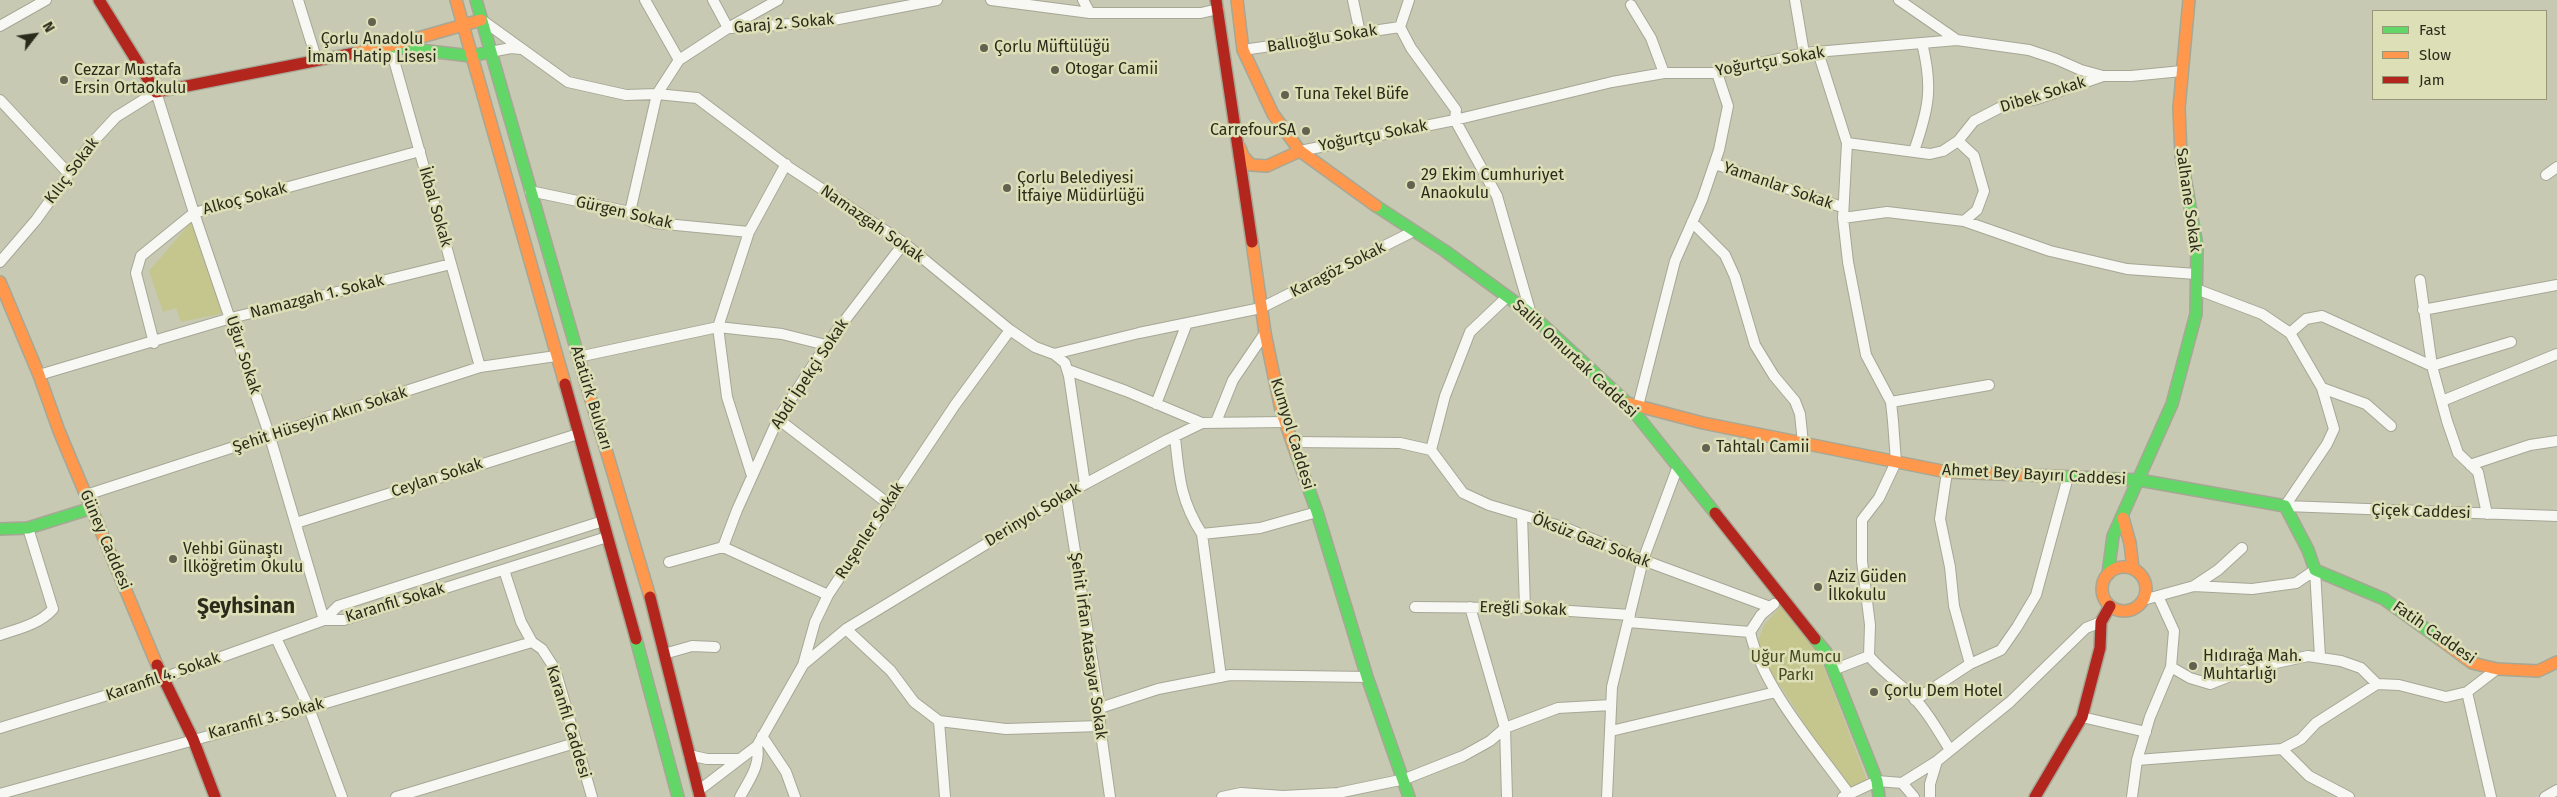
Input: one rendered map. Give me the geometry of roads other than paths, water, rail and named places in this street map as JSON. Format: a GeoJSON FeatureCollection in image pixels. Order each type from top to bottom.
{"type":"FeatureCollection","features":[{"type":"Feature","properties":{"kind":"main road"},"geometry":{"type":"LineString","coordinates":[[99,0],[156,92],[390,46],[482,20]]}},
{"type":"Feature","properties":{"kind":"main road","name":"Atatürk Bulvarı"},"geometry":{"type":"LineString","coordinates":[[456,0],[603,521],[678,797]]}},
{"type":"Feature","properties":{"kind":"main road","name":"Atatürk Bulvarı"},"geometry":{"type":"LineString","coordinates":[[476,0],[578,357],[643,570],[689,754],[695,795]]}},
{"type":"Feature","properties":{"kind":"main road","name":"Salih Omurtak Caddesi"},"geometry":{"type":"LineString","coordinates":[[1237,0],[1243,50],[1273,114],[1300,151],[1332,176],[1414,231],[1531,314],[1632,404],[1678,466],[1826,652],[1877,781],[1879,797]]}},
{"type":"Feature","properties":{"kind":"main road","name":"Salhane Sokak"},"geometry":{"type":"LineString","coordinates":[[2108,574],[2114,536],[2172,404],[2196,314],[2197,246],[2182,162],[2179,108],[2189,0]]}},
{"type":"Feature","properties":{"kind":"main road","name":"Kumyol Caddesi"},"geometry":{"type":"LineString","coordinates":[[1217,4],[1265,334],[1286,422],[1317,512],[1367,676],[1404,778],[1409,797]]}},
{"type":"Feature","properties":{"kind":"main road"},"geometry":{"type":"LineString","coordinates":[[390,46],[472,56],[490,52]]}},
{"type":"Feature","properties":{"kind":"main road"},"geometry":{"type":"LineString","coordinates":[[1236,134],[1243,156],[1251,165],[1267,166],[1300,151]]}},
{"type":"Feature","properties":{"kind":"main road","name":"Güney Caddesi"},"geometry":{"type":"LineString","coordinates":[[0,282],[39,375],[59,431],[163,678],[193,739],[215,797]]}},
{"type":"Feature","properties":{"kind":"main road","name":"Ahmet Bey Bayırı Caddesi"},"geometry":{"type":"LineString","coordinates":[[1632,404],[1703,424],[1947,472],[2139,480],[2285,506]]}},
{"type":"Feature","properties":{"kind":"main road"},"geometry":{"type":"LineString","coordinates":[[2285,506],[2308,550],[2315,570]]}},
{"type":"Feature","properties":{"kind":"main road"},"geometry":{"type":"LineString","coordinates":[[0,529],[28,528],[92,508]]}},
{"type":"Feature","properties":{"kind":"main road"},"geometry":{"type":"LineString","coordinates":[[2123,518],[2130,543],[2134,569],[2144,579],[2145,594],[2142,600],[2131,610],[2124,611],[2110,606],[2103,594],[2102,587],[2108,574],[2120,567],[2134,569]]}},
{"type":"Feature","properties":{"kind":"main road","name":"Fatih Caddesi"},"geometry":{"type":"LineString","coordinates":[[2315,570],[2384,599],[2472,663],[2497,669],[2538,671],[2557,662]]}},
{"type":"Feature","properties":{"kind":"main road"},"geometry":{"type":"LineString","coordinates":[[2035,797],[2082,716],[2100,648],[2101,622],[2110,606]]}},
{"type":"Feature","properties":{"kind":"street"},"geometry":{"type":"LineString","coordinates":[[0,26],[46,0]]}},
{"type":"Feature","properties":{"kind":"street"},"geometry":{"type":"LineString","coordinates":[[298,0],[317,61]]}},
{"type":"Feature","properties":{"kind":"street"},"geometry":{"type":"LineString","coordinates":[[645,0],[679,60]]}},
{"type":"Feature","properties":{"kind":"street"},"geometry":{"type":"LineString","coordinates":[[714,0],[728,28],[777,0]]}},
{"type":"Feature","properties":{"kind":"street","name":"Garaj 2. Sokak"},"geometry":{"type":"LineString","coordinates":[[657,94],[679,60],[728,28],[823,22],[937,0]]}},
{"type":"Feature","properties":{"kind":"street"},"geometry":{"type":"LineString","coordinates":[[991,0],[1017,1],[1090,13],[1165,11],[1201,13],[1217,4]]}},
{"type":"Feature","properties":{"kind":"street"},"geometry":{"type":"LineString","coordinates":[[1083,0],[1090,13]]}},
{"type":"Feature","properties":{"kind":"street"},"geometry":{"type":"LineString","coordinates":[[1159,0],[1165,11]]}},
{"type":"Feature","properties":{"kind":"street"},"geometry":{"type":"LineString","coordinates":[[1353,0],[1360,33]]}},
{"type":"Feature","properties":{"kind":"street"},"geometry":{"type":"LineString","coordinates":[[1409,0],[1400,27],[1411,48],[1456,110],[1455,120],[1497,196],[1531,314]]}},
{"type":"Feature","properties":{"kind":"street"},"geometry":{"type":"LineString","coordinates":[[1795,0],[1804,52]]}},
{"type":"Feature","properties":{"kind":"street"},"geometry":{"type":"LineString","coordinates":[[1899,0],[1957,40]]}},
{"type":"Feature","properties":{"kind":"street"},"geometry":{"type":"LineString","coordinates":[[1630,5],[1650,38],[1664,73]]}},
{"type":"Feature","properties":{"kind":"street","name":"Namazgah Sokak"},"geometry":{"type":"LineString","coordinates":[[482,20],[568,82],[626,95],[657,94],[697,98],[786,164],[904,243],[1010,330],[1035,347],[1054,354]]}},
{"type":"Feature","properties":{"kind":"street","name":"Ballıoğlu Sokak"},"geometry":{"type":"LineString","coordinates":[[1243,50],[1400,27]]}},
{"type":"Feature","properties":{"kind":"street","name":"Yoğurtçu Sokak"},"geometry":{"type":"LineString","coordinates":[[1300,151],[1455,120],[1612,82],[1664,73],[1717,73],[1804,52],[1957,40],[2029,50],[2081,70],[2103,76],[2131,76],[2182,71]]}},
{"type":"Feature","properties":{"kind":"street"},"geometry":{"type":"LineString","coordinates":[[1914,151],[1924,124],[1929,98],[1929,70],[1922,43]]}},
{"type":"Feature","properties":{"kind":"street","name":"İkbal Sokak"},"geometry":{"type":"LineString","coordinates":[[390,46],[480,367]]}},
{"type":"Feature","properties":{"kind":"street"},"geometry":{"type":"LineString","coordinates":[[490,52],[511,48],[522,49]]}},
{"type":"Feature","properties":{"kind":"street"},"geometry":{"type":"LineString","coordinates":[[1818,52],[1848,143],[1843,213],[1848,262],[1866,355],[1891,402],[1896,462],[1879,498],[1862,520],[1862,561],[1870,625],[1869,656],[1882,671],[1930,716],[1950,750]]}},
{"type":"Feature","properties":{"kind":"street"},"geometry":{"type":"LineString","coordinates":[[1632,404],[1675,261],[1715,164],[1728,106],[1717,73]]}},
{"type":"Feature","properties":{"kind":"street","name":"Dibek Sokak"},"geometry":{"type":"LineString","coordinates":[[1848,143],[1930,154],[1943,151],[1958,141],[1974,121],[2005,105],[2038,99],[2103,76]]}},
{"type":"Feature","properties":{"kind":"street","name":"Kılıç Sokak"},"geometry":{"type":"LineString","coordinates":[[0,262],[36,220],[90,145],[116,117],[156,92]]}},
{"type":"Feature","properties":{"kind":"street","name":"Uğur Sokak"},"geometry":{"type":"LineString","coordinates":[[156,92],[194,213],[270,437],[324,620]]}},
{"type":"Feature","properties":{"kind":"street"},"geometry":{"type":"LineString","coordinates":[[630,212],[657,94]]}},
{"type":"Feature","properties":{"kind":"street"},"geometry":{"type":"LineString","coordinates":[[0,100],[69,174]]}},
{"type":"Feature","properties":{"kind":"street"},"geometry":{"type":"LineString","coordinates":[[1958,141],[1974,156],[1984,191],[1977,210],[1964,221]]}},
{"type":"Feature","properties":{"kind":"street","name":"Alkoç Sokak"},"geometry":{"type":"LineString","coordinates":[[154,343],[136,273],[141,256],[194,213],[420,151]]}},
{"type":"Feature","properties":{"kind":"street"},"geometry":{"type":"LineString","coordinates":[[752,476],[727,397],[718,327],[749,232],[786,164]]}},
{"type":"Feature","properties":{"kind":"street","name":"Yamanlar Sokak"},"geometry":{"type":"LineString","coordinates":[[1715,164],[1843,213]]}},
{"type":"Feature","properties":{"kind":"street"},"geometry":{"type":"LineString","coordinates":[[2546,175],[2557,167]]}},
{"type":"Feature","properties":{"kind":"street","name":"Gürgen Sokak"},"geometry":{"type":"LineString","coordinates":[[530,192],[630,212],[655,223],[749,232]]}},
{"type":"Feature","properties":{"kind":"street"},"geometry":{"type":"LineString","coordinates":[[1843,213],[1887,212],[1964,221],[2050,251],[2127,269],[2196,274]]}},
{"type":"Feature","properties":{"kind":"street"},"geometry":{"type":"LineString","coordinates":[[1692,222],[1725,255],[1735,277],[1755,345],[1774,376],[1795,400],[1800,414],[1803,443]]}},
{"type":"Feature","properties":{"kind":"street","name":"Karagöz Sokak"},"geometry":{"type":"LineString","coordinates":[[1261,308],[1414,231]]}},
{"type":"Feature","properties":{"kind":"street","name":"Abdi İpekçi Sokak"},"geometry":{"type":"LineString","coordinates":[[723,547],[778,419],[826,345],[904,243]]}},
{"type":"Feature","properties":{"kind":"street","name":"Namazgah 1. Sokak"},"geometry":{"type":"LineString","coordinates":[[39,375],[154,343],[231,318],[451,264]]}},
{"type":"Feature","properties":{"kind":"street"},"geometry":{"type":"LineString","coordinates":[[2420,280],[2432,366],[2442,401],[2458,453],[2478,472],[2487,514]]}},
{"type":"Feature","properties":{"kind":"street"},"geometry":{"type":"LineString","coordinates":[[2423,310],[2557,285]]}},
{"type":"Feature","properties":{"kind":"street"},"geometry":{"type":"LineString","coordinates":[[2196,289],[2262,314],[2290,333],[2322,388],[2334,429],[2327,444],[2285,506]]}},
{"type":"Feature","properties":{"kind":"street"},"geometry":{"type":"LineString","coordinates":[[1292,442],[1400,443],[1431,450],[1445,396],[1470,332],[1508,297]]}},
{"type":"Feature","properties":{"kind":"street"},"geometry":{"type":"LineString","coordinates":[[1054,354],[1261,308]]}},
{"type":"Feature","properties":{"kind":"street"},"geometry":{"type":"LineString","coordinates":[[2290,333],[2306,320],[2322,316],[2432,366],[2511,342]]}},
{"type":"Feature","properties":{"kind":"street"},"geometry":{"type":"LineString","coordinates":[[1156,404],[1187,323]]}},
{"type":"Feature","properties":{"kind":"street"},"geometry":{"type":"LineString","coordinates":[[578,357],[718,327],[782,334],[826,345]]}},
{"type":"Feature","properties":{"kind":"street","name":"Ruşenler Sokak"},"geometry":{"type":"LineString","coordinates":[[757,746],[803,665],[815,622],[828,594],[890,505],[902,483],[950,413],[1010,330]]}},
{"type":"Feature","properties":{"kind":"street"},"geometry":{"type":"LineString","coordinates":[[1216,422],[1233,380],[1265,334]]}},
{"type":"Feature","properties":{"kind":"street"},"geometry":{"type":"LineString","coordinates":[[1054,354],[1065,363],[1068,370],[1085,484]]}},
{"type":"Feature","properties":{"kind":"street"},"geometry":{"type":"LineString","coordinates":[[2442,401],[2557,354]]}},
{"type":"Feature","properties":{"kind":"street","name":"Şehit Hüseyin Akın Sokak"},"geometry":{"type":"LineString","coordinates":[[86,495],[270,437],[480,367],[556,356]]}},
{"type":"Feature","properties":{"kind":"street"},"geometry":{"type":"LineString","coordinates":[[1068,370],[1202,424]]}},
{"type":"Feature","properties":{"kind":"street"},"geometry":{"type":"LineString","coordinates":[[1891,402],[1989,384]]}},
{"type":"Feature","properties":{"kind":"street"},"geometry":{"type":"LineString","coordinates":[[2322,388],[2366,404],[2391,426]]}},
{"type":"Feature","properties":{"kind":"street"},"geometry":{"type":"LineString","coordinates":[[778,419],[890,505]]}},
{"type":"Feature","properties":{"kind":"street","name":"Derinyol Sokak"},"geometry":{"type":"LineString","coordinates":[[803,665],[846,629],[1066,495],[1175,437],[1202,424],[1216,422],[1286,422]]}},
{"type":"Feature","properties":{"kind":"street","name":"Ceylan Sokak"},"geometry":{"type":"LineString","coordinates":[[296,523],[578,434]]}},
{"type":"Feature","properties":{"kind":"street"},"geometry":{"type":"LineString","coordinates":[[1175,437],[1181,491],[1191,517],[1202,534],[1221,677]]}},
{"type":"Feature","properties":{"kind":"street"},"geometry":{"type":"LineString","coordinates":[[2470,465],[2530,445],[2557,441]]}},
{"type":"Feature","properties":{"kind":"street","name":"Öksüz Gazi Sokak"},"geometry":{"type":"LineString","coordinates":[[1431,450],[1463,493],[1489,505],[1566,528],[1643,560],[1770,607]]}},
{"type":"Feature","properties":{"kind":"street"},"geometry":{"type":"LineString","coordinates":[[1607,797],[1612,687],[1643,560],[1678,466]]}},
{"type":"Feature","properties":{"kind":"street"},"geometry":{"type":"LineString","coordinates":[[1947,472],[1940,519],[1950,567],[1954,606],[1970,664]]}},
{"type":"Feature","properties":{"kind":"street"},"geometry":{"type":"LineString","coordinates":[[1915,700],[1970,664],[2001,650],[2036,595],[2068,477]]}},
{"type":"Feature","properties":{"kind":"street","name":"Şehit İrfan Atasayar Sokak"},"geometry":{"type":"LineString","coordinates":[[1066,495],[1100,708],[1100,726],[1110,797]]}},
{"type":"Feature","properties":{"kind":"street","name":"Çiçek Caddesi"},"geometry":{"type":"LineString","coordinates":[[2285,506],[2557,516]]}},
{"type":"Feature","properties":{"kind":"street"},"geometry":{"type":"LineString","coordinates":[[1202,534],[1260,528],[1317,512]]}},
{"type":"Feature","properties":{"kind":"street"},"geometry":{"type":"LineString","coordinates":[[1522,514],[1525,608]]}},
{"type":"Feature","properties":{"kind":"street","name":"Karanfil Sokak"},"geometry":{"type":"LineString","coordinates":[[324,620],[338,606],[603,521]]}},
{"type":"Feature","properties":{"kind":"street"},"geometry":{"type":"LineString","coordinates":[[0,634],[47,616],[53,609],[28,528]]}},
{"type":"Feature","properties":{"kind":"street","name":"Karanfil Sokak"},"geometry":{"type":"LineString","coordinates":[[324,620],[344,620],[607,537]]}},
{"type":"Feature","properties":{"kind":"street"},"geometry":{"type":"LineString","coordinates":[[669,562],[723,547],[828,594]]}},
{"type":"Feature","properties":{"kind":"street"},"geometry":{"type":"LineString","coordinates":[[2142,600],[2194,586],[2218,570],[2242,548]]}},
{"type":"Feature","properties":{"kind":"street","name":"Karanfil Caddesi"},"geometry":{"type":"LineString","coordinates":[[504,570],[520,622],[532,642],[542,649],[555,669],[592,797]]}},
{"type":"Feature","properties":{"kind":"street"},"geometry":{"type":"LineString","coordinates":[[2194,586],[2252,589],[2296,583],[2315,570]]}},
{"type":"Feature","properties":{"kind":"street"},"geometry":{"type":"LineString","coordinates":[[2315,570],[2320,657]]}},
{"type":"Feature","properties":{"kind":"street"},"geometry":{"type":"LineString","coordinates":[[2132,797],[2137,760],[2171,667],[2174,631],[2158,596]]}},
{"type":"Feature","properties":{"kind":"street"},"geometry":{"type":"LineString","coordinates":[[1782,597],[1761,615],[1750,632],[1754,651],[1776,692],[1846,795],[1877,781],[1902,782],[1937,760],[2010,702],[2086,628],[2101,622]]}},
{"type":"Feature","properties":{"kind":"street","name":"Ereğli Sokak"},"geometry":{"type":"LineString","coordinates":[[1415,606],[1525,608],[1750,632]]}},
{"type":"Feature","properties":{"kind":"street"},"geometry":{"type":"LineString","coordinates":[[1470,607],[1505,728],[1507,797]]}},
{"type":"Feature","properties":{"kind":"street","name":"Karanfil 4. Sokak"},"geometry":{"type":"LineString","coordinates":[[0,728],[163,678],[324,620]]}},
{"type":"Feature","properties":{"kind":"street"},"geometry":{"type":"LineString","coordinates":[[846,629],[891,671],[914,702],[939,722],[1006,729],[1100,726]]}},
{"type":"Feature","properties":{"kind":"street"},"geometry":{"type":"LineString","coordinates":[[276,638],[309,708],[342,797]]}},
{"type":"Feature","properties":{"kind":"street","name":"Karanfil 3. Sokak"},"geometry":{"type":"LineString","coordinates":[[0,794],[21,793],[193,739],[309,708],[532,642]]}},
{"type":"Feature","properties":{"kind":"street"},"geometry":{"type":"LineString","coordinates":[[664,654],[692,646],[715,648]]}},
{"type":"Feature","properties":{"kind":"street"},"geometry":{"type":"LineString","coordinates":[[1834,670],[1869,656]]}},
{"type":"Feature","properties":{"kind":"street"},"geometry":{"type":"LineString","coordinates":[[2171,667],[2190,678],[2210,684],[2248,668],[2308,656],[2341,661],[2361,668],[2376,684]]}},
{"type":"Feature","properties":{"kind":"street"},"geometry":{"type":"LineString","coordinates":[[2137,760],[2282,749],[2301,738],[2316,723],[2376,684],[2399,685],[2446,697],[2467,692],[2497,669]]}},
{"type":"Feature","properties":{"kind":"street"},"geometry":{"type":"LineString","coordinates":[[1100,708],[1158,689],[1230,675],[1367,676]]}},
{"type":"Feature","properties":{"kind":"street"},"geometry":{"type":"LineString","coordinates":[[1611,731],[1776,692]]}},
{"type":"Feature","properties":{"kind":"street"},"geometry":{"type":"LineString","coordinates":[[2467,692],[2490,797]]}},
{"type":"Feature","properties":{"kind":"street"},"geometry":{"type":"LineString","coordinates":[[1222,797],[1241,793],[1283,796],[1338,793],[1404,778],[1463,756],[1490,741],[1505,728],[1558,708],[1612,705]]}},
{"type":"Feature","properties":{"kind":"street"},"geometry":{"type":"LineString","coordinates":[[2082,716],[2146,732]]}},
{"type":"Feature","properties":{"kind":"street"},"geometry":{"type":"LineString","coordinates":[[939,722],[945,797]]}},
{"type":"Feature","properties":{"kind":"street"},"geometry":{"type":"LineString","coordinates":[[762,736],[786,772],[795,797]]}},
{"type":"Feature","properties":{"kind":"street"},"geometry":{"type":"LineString","coordinates":[[396,797],[575,743]]}},
{"type":"Feature","properties":{"kind":"street"},"geometry":{"type":"LineString","coordinates":[[695,795],[757,746],[759,757],[757,766],[740,797]]}},
{"type":"Feature","properties":{"kind":"street"},"geometry":{"type":"LineString","coordinates":[[2282,749],[2309,776],[2349,797]]}},
{"type":"Feature","properties":{"kind":"street"},"geometry":{"type":"LineString","coordinates":[[689,754],[707,759],[740,759]]}},
{"type":"Feature","properties":{"kind":"street"},"geometry":{"type":"LineString","coordinates":[[1930,797],[1930,784],[1937,760]]}},
{"type":"Feature","properties":{"kind":"street"},"geometry":{"type":"LineString","coordinates":[[1902,782],[1914,797]]}},
{"type":"Feature","properties":{"kind":"street"},"geometry":{"type":"LineString","coordinates":[[2545,797],[2557,790]]}},
{"type":"Feature","properties":{"kind":"place","name":"Çorlu Anadolu İmam Hatip Lisesi"},"geometry":{"type":"Point","coordinates":[372,22]}},
{"type":"Feature","properties":{"kind":"place","name":"Çorlu Müftülüğü"},"geometry":{"type":"Point","coordinates":[984,48]}},
{"type":"Feature","properties":{"kind":"place","name":"Otogar Camii"},"geometry":{"type":"Point","coordinates":[1055,70]}},
{"type":"Feature","properties":{"kind":"place","name":"Cezzar Mustafa Ersin Ortaokulu"},"geometry":{"type":"Point","coordinates":[64,80]}},
{"type":"Feature","properties":{"kind":"place","name":"Tuna Tekel Büfe"},"geometry":{"type":"Point","coordinates":[1285,95]}},
{"type":"Feature","properties":{"kind":"place","name":"CarrefourSA"},"geometry":{"type":"Point","coordinates":[1306,131]}},
{"type":"Feature","properties":{"kind":"place","name":"29 Ekim Cumhuriyet Anaokulu"},"geometry":{"type":"Point","coordinates":[1411,185]}},
{"type":"Feature","properties":{"kind":"place","name":"Çorlu Belediyesi İtfaiye Müdürlüğü"},"geometry":{"type":"Point","coordinates":[1007,188]}},
{"type":"Feature","properties":{"kind":"place","name":"Tahtalı Camii"},"geometry":{"type":"Point","coordinates":[1706,448]}},
{"type":"Feature","properties":{"kind":"place","name":"Vehbi Günaştı İlköğretim Okulu"},"geometry":{"type":"Point","coordinates":[173,559]}},
{"type":"Feature","properties":{"kind":"place","name":"Aziz Güden İlkokulu"},"geometry":{"type":"Point","coordinates":[1818,587]}},
{"type":"Feature","properties":{"kind":"place","name":"Hıdırağa Mah. Muhtarlığı"},"geometry":{"type":"Point","coordinates":[2193,666]}},
{"type":"Feature","properties":{"kind":"place","name":"Çorlu Dem Hotel"},"geometry":{"type":"Point","coordinates":[1874,692]}},
{"type":"Feature","properties":{"kind":"district","name":"Şeyhsinan"},"geometry":{"type":"Point","coordinates":[246,607]}},
{"type":"Feature","properties":{"kind":"park label","name":"Uğur Mumcu Parkı"},"geometry":{"type":"Point","coordinates":[1796,667]}}]}
